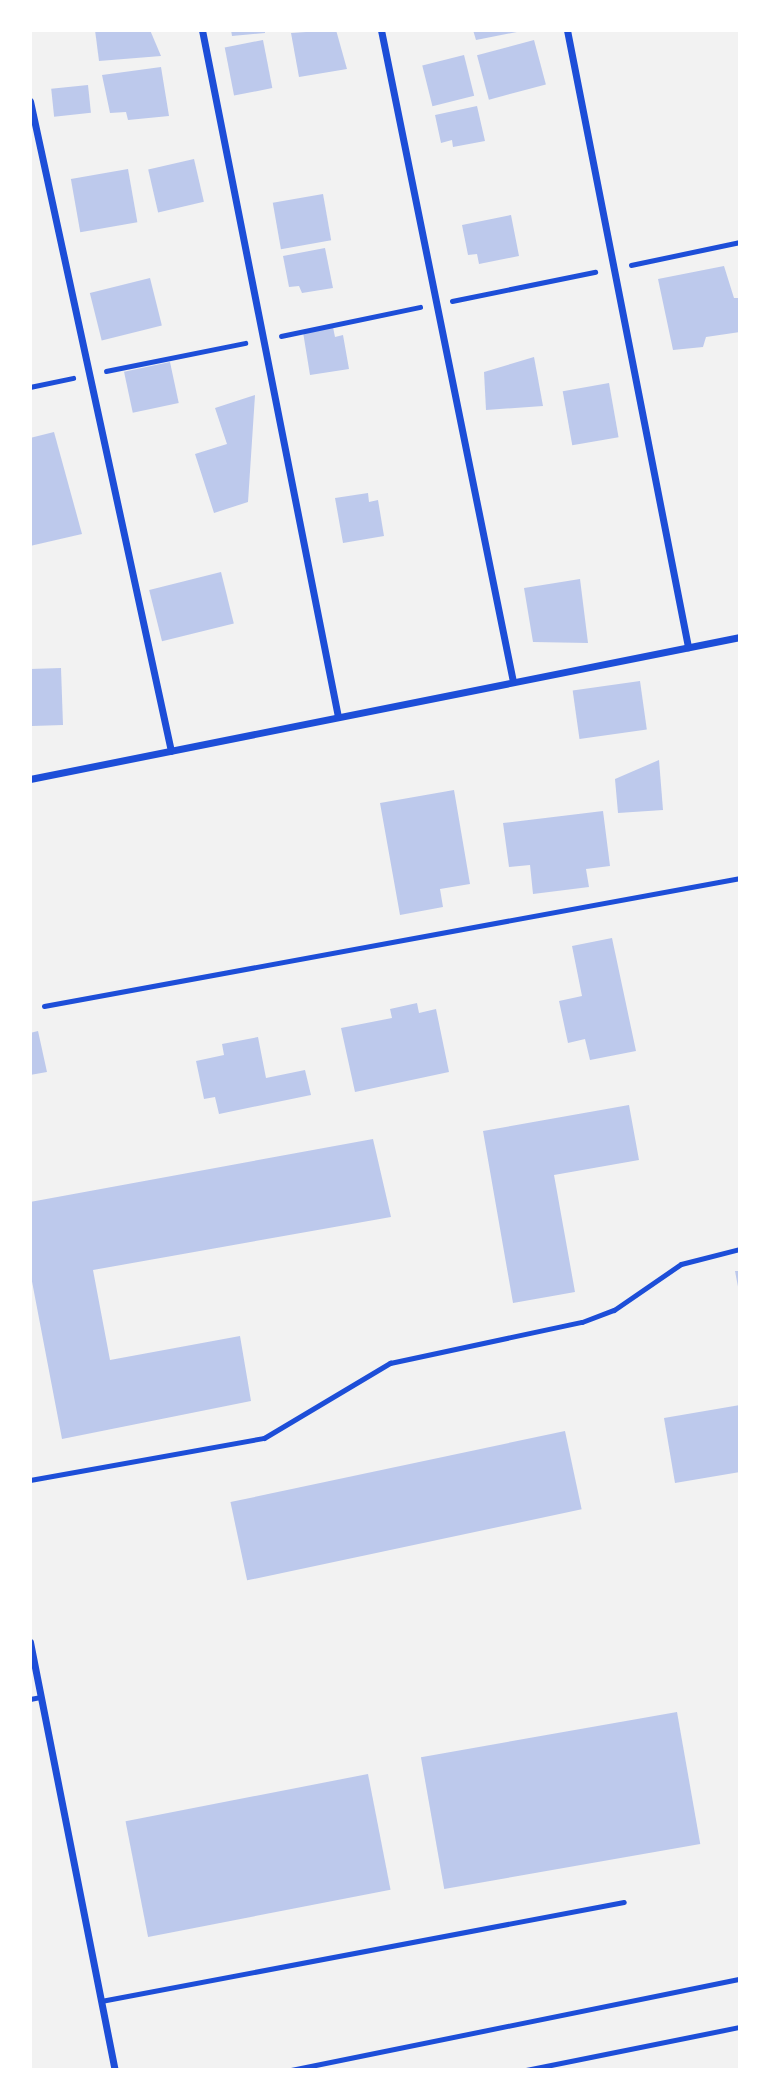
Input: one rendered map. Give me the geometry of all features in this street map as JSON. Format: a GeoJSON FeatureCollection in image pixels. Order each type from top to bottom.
{"type":"FeatureCollection","features":[{"type":"Feature","properties":{"kind":"street"},"geometry":{"type":"LineString","coordinates":[[202,30],[338,717]]}},
{"type":"Feature","properties":{"kind":"street"},"geometry":{"type":"LineString","coordinates":[[381,30],[513,682]]}},
{"type":"Feature","properties":{"kind":"street"},"geometry":{"type":"LineString","coordinates":[[567,30],[688,648]]}},
{"type":"Feature","properties":{"kind":"street"},"geometry":{"type":"LineString","coordinates":[[30,101],[171,751]]}},
{"type":"Feature","properties":{"kind":"street"},"geometry":{"type":"LineString","coordinates":[[30,779],[740,637]]}},
{"type":"Feature","properties":{"kind":"street"},"geometry":{"type":"LineString","coordinates":[[30,1642],[115,2070]]}},
{"type":"Feature","properties":{"kind":"lane"},"geometry":{"type":"LineString","coordinates":[[44,1006],[740,878]]}},
{"type":"Feature","properties":{"kind":"lane"},"geometry":{"type":"LineString","coordinates":[[30,1480],[264,1438],[390,1363],[582,1322],[614,1310],[681,1264],[740,1249]]}},
{"type":"Feature","properties":{"kind":"lane"},"geometry":{"type":"LineString","coordinates":[[30,1699],[40,1697]]}},
{"type":"Feature","properties":{"kind":"lane"},"geometry":{"type":"LineString","coordinates":[[101,2000],[624,1902]]}},
{"type":"Feature","properties":{"kind":"lane"},"geometry":{"type":"LineString","coordinates":[[291,2070],[740,1979]]}},
{"type":"Feature","properties":{"kind":"lane"},"geometry":{"type":"LineString","coordinates":[[526,2070],[740,2027]]}},
{"type":"Feature","properties":{"kind":"path"},"geometry":{"type":"LineString","coordinates":[[30,387],[740,242]]}},
{"type":"Feature","properties":{"kind":"building"},"geometry":{"type":"Polygon","coordinates":[[[95,30],[150,30],[161,56],[99,61],[95,30]]]}},
{"type":"Feature","properties":{"kind":"building"},"geometry":{"type":"Polygon","coordinates":[[[231,30],[265,30],[265,33],[232,36],[231,30]]]}},
{"type":"Feature","properties":{"kind":"building"},"geometry":{"type":"Polygon","coordinates":[[[336,30],[347,69],[299,77],[291,33],[336,30]]]}},
{"type":"Feature","properties":{"kind":"building"},"geometry":{"type":"Polygon","coordinates":[[[473,30],[522,30],[522,31],[476,40],[473,30]]]}},
{"type":"Feature","properties":{"kind":"building"},"geometry":{"type":"Polygon","coordinates":[[[263,40],[272,88],[234,96],[225,47],[263,40]]]}},
{"type":"Feature","properties":{"kind":"building"},"geometry":{"type":"Polygon","coordinates":[[[534,40],[546,84],[489,100],[477,55],[534,40]]]}},
{"type":"Feature","properties":{"kind":"building"},"geometry":{"type":"Polygon","coordinates":[[[464,55],[474,96],[432,106],[422,65],[464,55]]]}},
{"type":"Feature","properties":{"kind":"building"},"geometry":{"type":"Polygon","coordinates":[[[161,67],[169,116],[128,120],[126,112],[110,113],[102,75],[161,67]]]}},
{"type":"Feature","properties":{"kind":"building"},"geometry":{"type":"Polygon","coordinates":[[[88,85],[91,113],[54,117],[51,89],[88,85]]]}},
{"type":"Feature","properties":{"kind":"building"},"geometry":{"type":"Polygon","coordinates":[[[477,106],[485,141],[453,147],[452,140],[441,143],[435,115],[477,106]]]}},
{"type":"Feature","properties":{"kind":"building"},"geometry":{"type":"Polygon","coordinates":[[[194,159],[204,202],[158,212],[148,170],[194,159]]]}},
{"type":"Feature","properties":{"kind":"building"},"geometry":{"type":"Polygon","coordinates":[[[128,169],[137,222],[80,232],[71,179],[128,169]]]}},
{"type":"Feature","properties":{"kind":"building"},"geometry":{"type":"Polygon","coordinates":[[[323,194],[331,240],[281,249],[273,203],[323,194]]]}},
{"type":"Feature","properties":{"kind":"building"},"geometry":{"type":"Polygon","coordinates":[[[511,215],[519,256],[479,264],[477,254],[468,255],[462,225],[511,215]]]}},
{"type":"Feature","properties":{"kind":"building"},"geometry":{"type":"Polygon","coordinates":[[[325,248],[333,288],[302,293],[299,286],[289,287],[283,256],[325,248]]]}},
{"type":"Feature","properties":{"kind":"building"},"geometry":{"type":"Polygon","coordinates":[[[724,266],[734,298],[740,298],[740,332],[706,337],[703,347],[673,350],[658,279],[724,266]]]}},
{"type":"Feature","properties":{"kind":"building"},"geometry":{"type":"Polygon","coordinates":[[[150,278],[162,326],[102,341],[90,293],[150,278]]]}},
{"type":"Feature","properties":{"kind":"building"},"geometry":{"type":"Polygon","coordinates":[[[333,327],[335,337],[343,335],[349,369],[310,375],[303,332],[333,327]]]}},
{"type":"Feature","properties":{"kind":"building"},"geometry":{"type":"Polygon","coordinates":[[[534,357],[543,406],[486,410],[484,372],[534,357]]]}},
{"type":"Feature","properties":{"kind":"building"},"geometry":{"type":"Polygon","coordinates":[[[170,362],[179,403],[133,413],[124,372],[170,362]]]}},
{"type":"Feature","properties":{"kind":"building"},"geometry":{"type":"Polygon","coordinates":[[[609,383],[619,437],[572,445],[563,391],[609,383]]]}},
{"type":"Feature","properties":{"kind":"building"},"geometry":{"type":"Polygon","coordinates":[[[255,395],[248,502],[214,513],[195,454],[227,444],[215,408],[255,395]]]}},
{"type":"Feature","properties":{"kind":"building"},"geometry":{"type":"Polygon","coordinates":[[[54,432],[82,534],[30,546],[30,438],[54,432]]]}},
{"type":"Feature","properties":{"kind":"building"},"geometry":{"type":"Polygon","coordinates":[[[368,493],[369,502],[378,500],[384,536],[343,543],[335,498],[368,493]]]}},
{"type":"Feature","properties":{"kind":"building"},"geometry":{"type":"Polygon","coordinates":[[[221,572],[234,623],[162,641],[149,590],[221,572]]]}},
{"type":"Feature","properties":{"kind":"building"},"geometry":{"type":"Polygon","coordinates":[[[580,579],[588,643],[533,642],[524,588],[580,579]]]}},
{"type":"Feature","properties":{"kind":"building"},"geometry":{"type":"Polygon","coordinates":[[[61,668],[63,725],[32,726],[30,669],[61,668]]]}},
{"type":"Feature","properties":{"kind":"building"},"geometry":{"type":"Polygon","coordinates":[[[640,681],[647,730],[579,739],[573,690],[640,681]]]}},
{"type":"Feature","properties":{"kind":"building"},"geometry":{"type":"Polygon","coordinates":[[[659,760],[663,810],[618,813],[615,779],[659,760]]]}},
{"type":"Feature","properties":{"kind":"building"},"geometry":{"type":"Polygon","coordinates":[[[454,790],[470,884],[440,889],[443,907],[400,915],[380,803],[454,790]]]}},
{"type":"Feature","properties":{"kind":"building"},"geometry":{"type":"Polygon","coordinates":[[[603,811],[610,866],[586,869],[589,887],[533,894],[530,865],[509,867],[503,823],[603,811]]]}},
{"type":"Feature","properties":{"kind":"building"},"geometry":{"type":"Polygon","coordinates":[[[612,938],[636,1051],[590,1060],[585,1039],[568,1043],[559,1001],[582,996],[572,946],[612,938]]]}},
{"type":"Feature","properties":{"kind":"building"},"geometry":{"type":"Polygon","coordinates":[[[417,1003],[419,1013],[436,1009],[449,1072],[355,1092],[341,1028],[392,1018],[390,1009],[417,1003]]]}},
{"type":"Feature","properties":{"kind":"building"},"geometry":{"type":"Polygon","coordinates":[[[38,1031],[47,1072],[30,1075],[30,1033],[38,1031]]]}},
{"type":"Feature","properties":{"kind":"building"},"geometry":{"type":"Polygon","coordinates":[[[258,1037],[266,1078],[305,1070],[311,1095],[219,1114],[215,1097],[204,1099],[196,1061],[224,1055],[222,1044],[258,1037]]]}},
{"type":"Feature","properties":{"kind":"building"},"geometry":{"type":"Polygon","coordinates":[[[629,1105],[639,1160],[554,1175],[575,1292],[513,1303],[483,1131],[629,1105]]]}},
{"type":"Feature","properties":{"kind":"building"},"geometry":{"type":"Polygon","coordinates":[[[373,1139],[391,1217],[93,1270],[110,1360],[240,1336],[251,1401],[62,1439],[30,1271],[30,1202],[373,1139]]]}},
{"type":"Feature","properties":{"kind":"building"},"geometry":{"type":"Polygon","coordinates":[[[735,1271],[740,1271],[740,1292],[739,1292],[735,1271]]]}},
{"type":"Feature","properties":{"kind":"building"},"geometry":{"type":"Polygon","coordinates":[[[740,1405],[740,1472],[675,1483],[664,1418],[740,1405]]]}},
{"type":"Feature","properties":{"kind":"building"},"geometry":{"type":"Polygon","coordinates":[[[565,1431],[582,1509],[247,1580],[230,1502],[565,1431]]]}},
{"type":"Feature","properties":{"kind":"building"},"geometry":{"type":"Polygon","coordinates":[[[677,1712],[700,1844],[444,1889],[421,1757],[677,1712]]]}},
{"type":"Feature","properties":{"kind":"building"},"geometry":{"type":"Polygon","coordinates":[[[368,1774],[391,1890],[148,1937],[126,1821],[368,1774]]]}}]}
